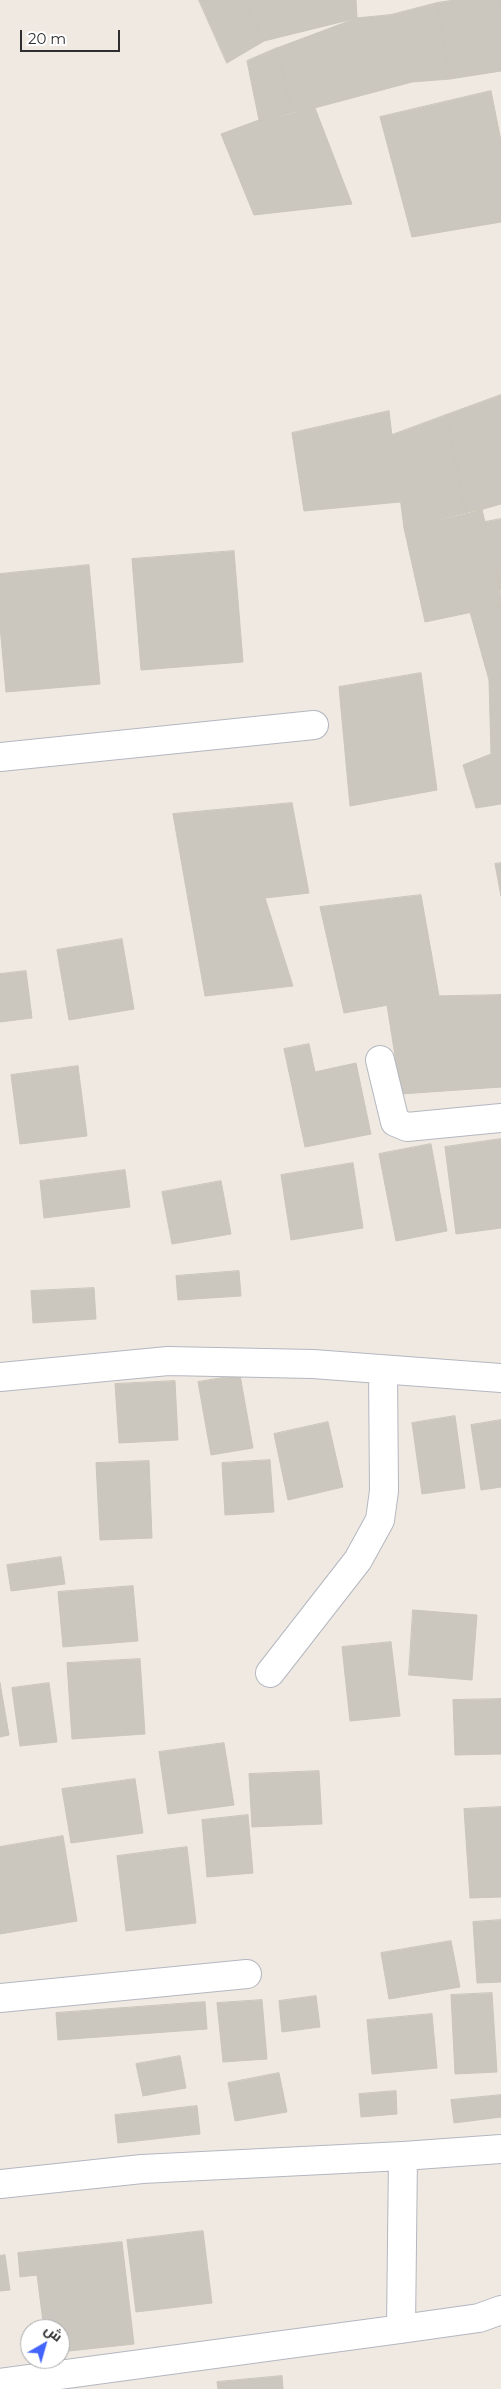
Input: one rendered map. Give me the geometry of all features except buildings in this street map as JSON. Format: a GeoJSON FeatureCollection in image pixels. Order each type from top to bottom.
{"type":"FeatureCollection","features":[{"type":"Feature","properties":{"kind":"street"},"geometry":{"type":"LineString","coordinates":[[0,757],[314,725]]}},
{"type":"Feature","properties":{"kind":"street"},"geometry":{"type":"LineString","coordinates":[[380,1060],[395,1122],[407,1127],[501,1118]]}},
{"type":"Feature","properties":{"kind":"street"},"geometry":{"type":"LineString","coordinates":[[0,1377],[168,1361],[313,1364],[501,1378]]}},
{"type":"Feature","properties":{"kind":"street"},"geometry":{"type":"LineString","coordinates":[[270,1674],[358,1560],[380,1520],[384,1491],[383,1370]]}},
{"type":"Feature","properties":{"kind":"street"},"geometry":{"type":"LineString","coordinates":[[0,1998],[247,1974]]}},
{"type":"Feature","properties":{"kind":"street"},"geometry":{"type":"LineString","coordinates":[[0,2184],[142,2169],[404,2156],[501,2149]]}},
{"type":"Feature","properties":{"kind":"street"},"geometry":{"type":"LineString","coordinates":[[401,2329],[404,2156]]}},
{"type":"Feature","properties":{"kind":"street"},"geometry":{"type":"LineString","coordinates":[[0,2383],[479,2318],[501,2310]]}}]}
